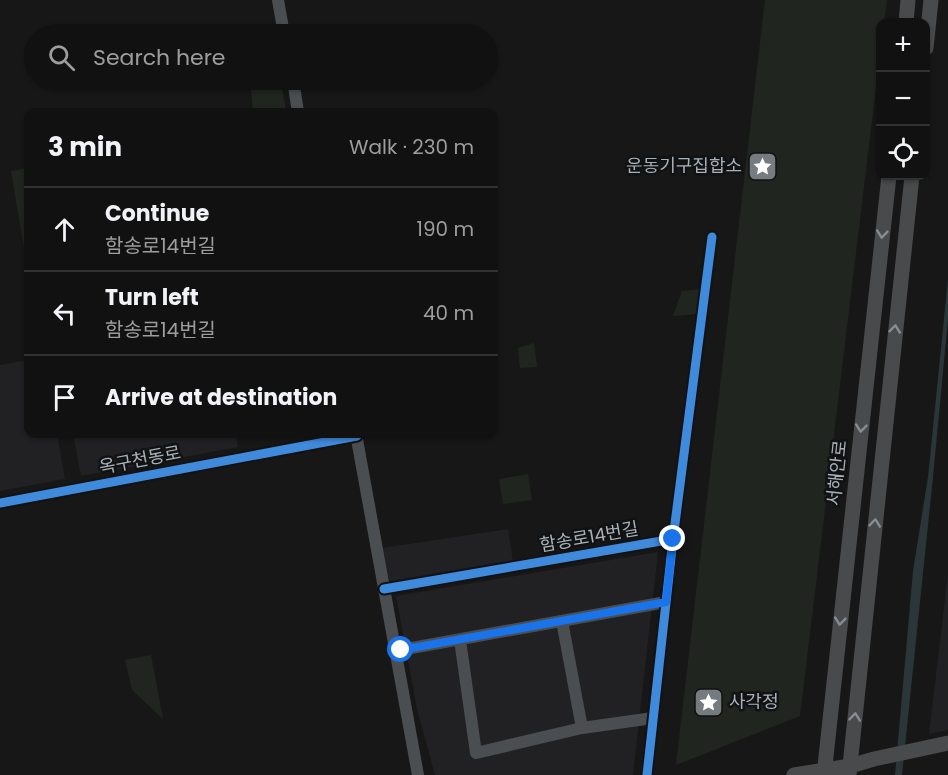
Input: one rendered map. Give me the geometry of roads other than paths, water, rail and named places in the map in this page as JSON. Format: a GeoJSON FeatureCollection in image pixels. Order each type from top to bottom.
{"type":"FeatureCollection","features":[{"type":"Feature","properties":{"kind":"main road"},"geometry":{"type":"LineString","coordinates":[[906,18],[908,0]]}},
{"type":"Feature","properties":{"kind":"main road"},"geometry":{"type":"LineString","coordinates":[[929,18],[931,0]]}},
{"type":"Feature","properties":{"kind":"main road","name":"서해안로"},"geometry":{"type":"LineString","coordinates":[[824,772],[889,180]]}},
{"type":"Feature","properties":{"kind":"main road"},"geometry":{"type":"LineString","coordinates":[[850,770],[912,180]]}},
{"type":"Feature","properties":{"kind":"main road"},"geometry":{"type":"LineString","coordinates":[[794,775],[850,770],[874,759],[948,743]]}},
{"type":"Feature","properties":{"kind":"street"},"geometry":{"type":"LineString","coordinates":[[278,0],[282,24]]}},
{"type":"Feature","properties":{"kind":"street"},"geometry":{"type":"LineString","coordinates":[[294,90],[297,108]]}},
{"type":"Feature","properties":{"kind":"street"},"geometry":{"type":"LineString","coordinates":[[647,775],[673,539],[712,237]]}},
{"type":"Feature","properties":{"kind":"street","name":"옥구천동로"},"geometry":{"type":"LineString","coordinates":[[0,502],[340,438]]}},
{"type":"Feature","properties":{"kind":"street"},"geometry":{"type":"LineString","coordinates":[[357,438],[418,775]]}},
{"type":"Feature","properties":{"kind":"street","name":"함송로14번길"},"geometry":{"type":"LineString","coordinates":[[384,589],[673,539]]}},
{"type":"Feature","properties":{"kind":"street"},"geometry":{"type":"LineString","coordinates":[[395,651],[666,602]]}},
{"type":"Feature","properties":{"kind":"street"},"geometry":{"type":"LineString","coordinates":[[562,621],[582,728]]}},
{"type":"Feature","properties":{"kind":"street"},"geometry":{"type":"LineString","coordinates":[[460,639],[476,753],[582,728],[653,718]]}},
{"type":"Feature","properties":{"kind":"place","name":"운동기구집합소"},"geometry":{"type":"Point","coordinates":[763,166]}},
{"type":"Feature","properties":{"kind":"place","name":"사각정"},"geometry":{"type":"Point","coordinates":[708,702]}}]}
